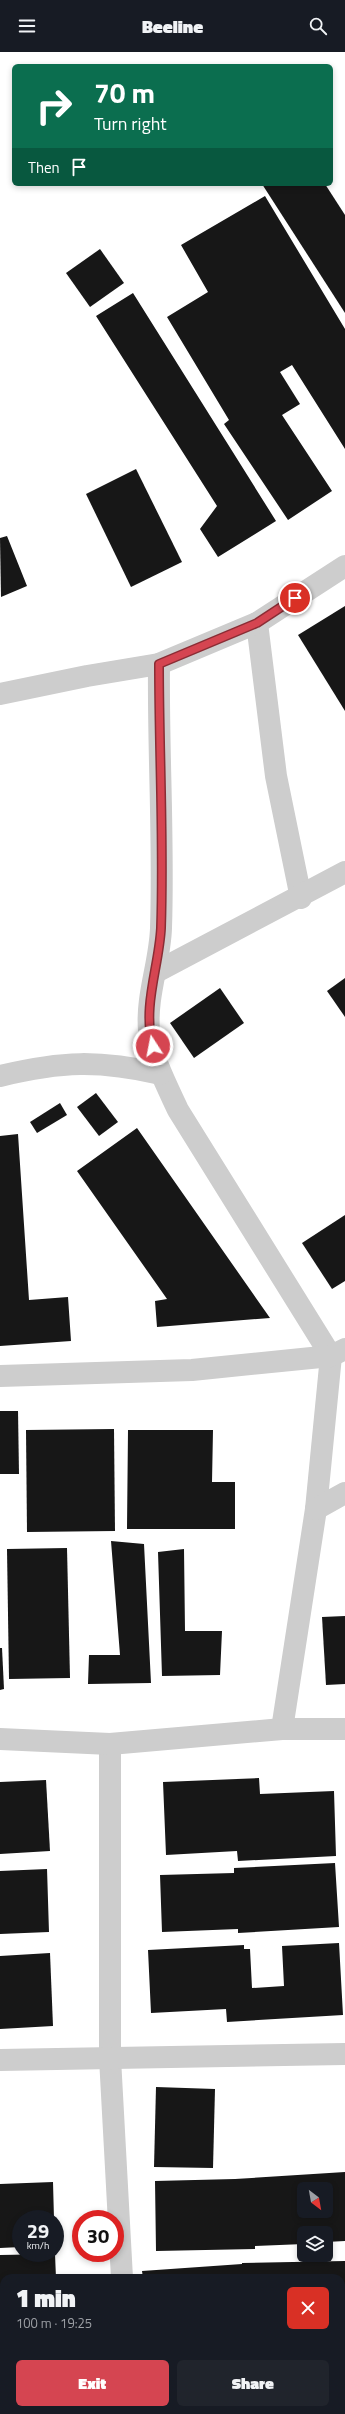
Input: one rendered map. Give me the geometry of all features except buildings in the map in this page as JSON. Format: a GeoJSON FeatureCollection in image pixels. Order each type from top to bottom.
{"type":"FeatureCollection","features":[{"type":"Feature","properties":{"kind":"street"},"geometry":{"type":"LineString","coordinates":[[0,694],[86,676],[159,664],[257,623],[345,566]]}},
{"type":"Feature","properties":{"kind":"street"},"geometry":{"type":"LineString","coordinates":[[257,623],[276,776],[301,898]]}},
{"type":"Feature","properties":{"kind":"street"},"geometry":{"type":"LineString","coordinates":[[159,664],[159,739],[163,824],[161,930],[150,1005],[149,1031],[161,1074],[178,1110],[338,1352],[316,1509],[282,1730]]}},
{"type":"Feature","properties":{"kind":"street"},"geometry":{"type":"LineString","coordinates":[[156,972],[301,898],[345,872]]}},
{"type":"Feature","properties":{"kind":"street"},"geometry":{"type":"LineString","coordinates":[[0,1076],[30,1068],[77,1062],[123,1065],[161,1074]]}},
{"type":"Feature","properties":{"kind":"street"},"geometry":{"type":"LineString","coordinates":[[0,1376],[192,1370],[338,1352]]}},
{"type":"Feature","properties":{"kind":"street"},"geometry":{"type":"LineString","coordinates":[[316,1509],[345,1493]]}},
{"type":"Feature","properties":{"kind":"street"},"geometry":{"type":"LineString","coordinates":[[0,1739],[110,1744],[282,1730],[345,1729]]}},
{"type":"Feature","properties":{"kind":"street"},"geometry":{"type":"LineString","coordinates":[[110,1744],[110,2058],[122,2274]]}},
{"type":"Feature","properties":{"kind":"street"},"geometry":{"type":"LineString","coordinates":[[0,2060],[345,2054]]}},
{"type":"Feature","properties":{"kind":"route"},"geometry":{"type":"LineString","coordinates":[[153,1046],[149,1031],[150,1005],[161,930],[163,824],[159,739],[159,664],[257,623],[295,598]]}}]}
